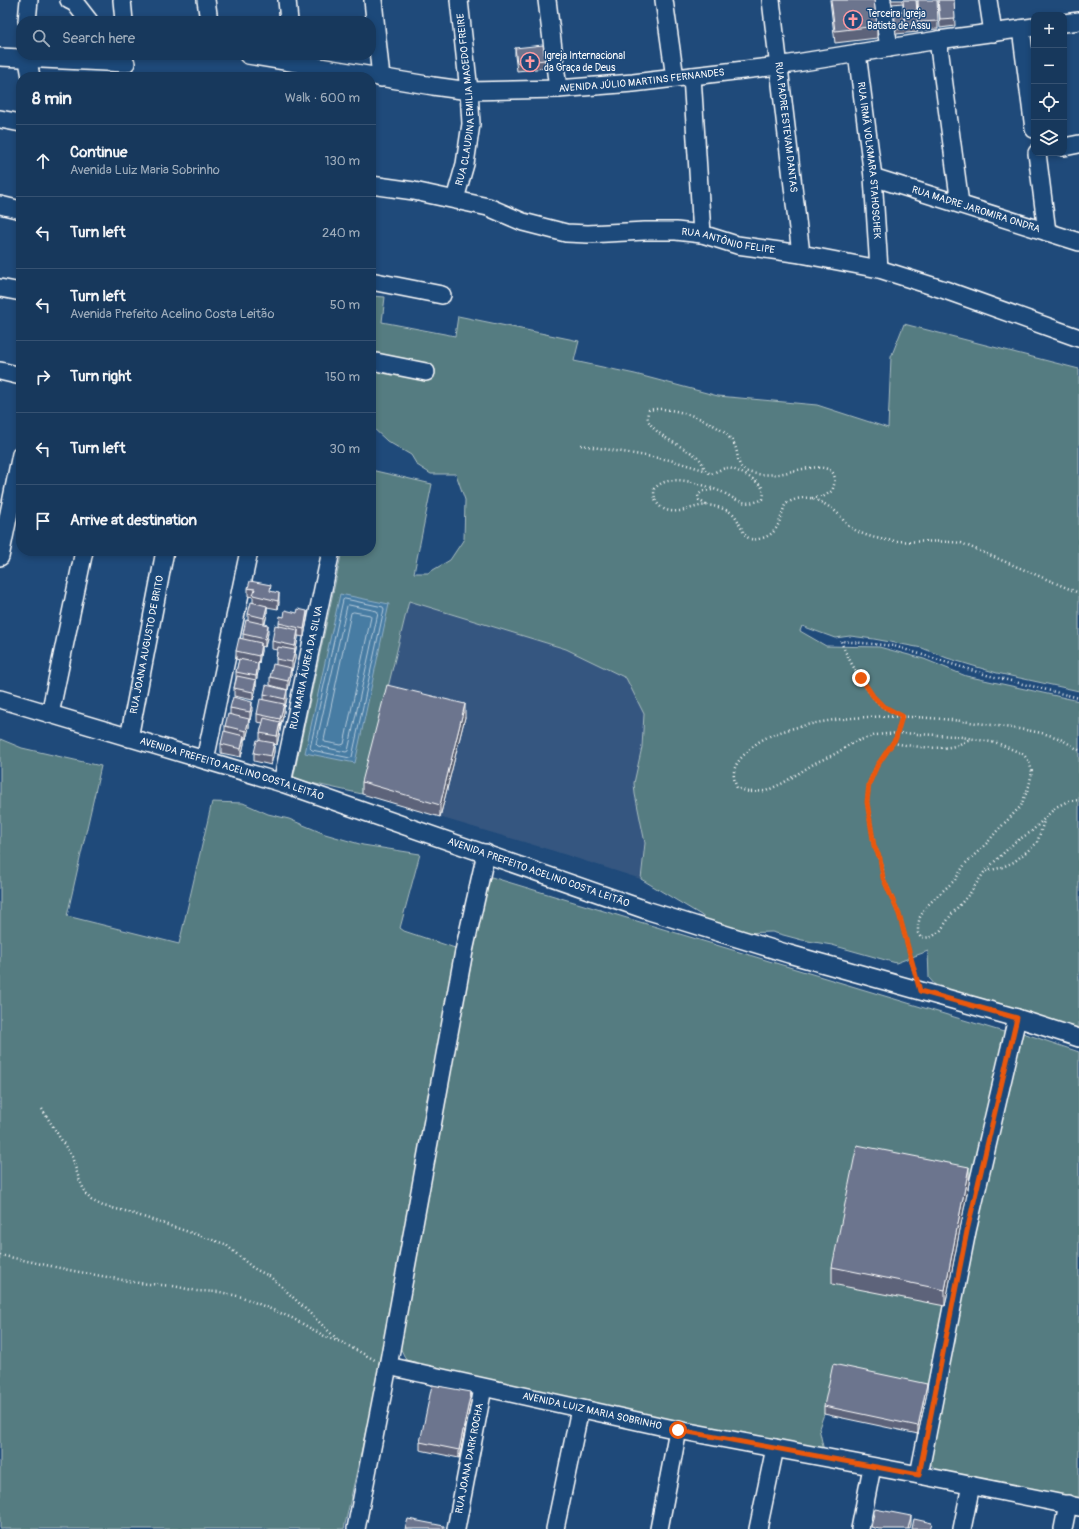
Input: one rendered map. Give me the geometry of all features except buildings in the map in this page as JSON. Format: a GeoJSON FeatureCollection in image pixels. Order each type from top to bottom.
{"type":"FeatureCollection","features":[{"type":"Feature","properties":{"kind":"street"},"geometry":{"type":"LineString","coordinates":[[27,16],[29,0]]}},
{"type":"Feature","properties":{"kind":"street"},"geometry":{"type":"LineString","coordinates":[[69,0],[75,3],[85,16]]}},
{"type":"Feature","properties":{"kind":"street"},"geometry":{"type":"LineString","coordinates":[[122,0],[124,16]]}},
{"type":"Feature","properties":{"kind":"street"},"geometry":{"type":"LineString","coordinates":[[206,0],[208,16]]}},
{"type":"Feature","properties":{"kind":"street"},"geometry":{"type":"LineString","coordinates":[[287,0],[289,16]]}},
{"type":"Feature","properties":{"kind":"street"},"geometry":{"type":"LineString","coordinates":[[373,0],[375,16]]}},
{"type":"Feature","properties":{"kind":"street","name":"RUA CLAUDINA EMILIA MACEDO FREIRE"},"geometry":{"type":"LineString","coordinates":[[456,199],[469,146],[471,124],[459,0]]}},
{"type":"Feature","properties":{"kind":"street"},"geometry":{"type":"LineString","coordinates":[[547,0],[558,89]]}},
{"type":"Feature","properties":{"kind":"street"},"geometry":{"type":"LineString","coordinates":[[664,0],[683,77],[702,234]]}},
{"type":"Feature","properties":{"kind":"street","name":"RUA PADRE ESTEVAM DANTAS"},"geometry":{"type":"LineString","coordinates":[[771,0],[800,254]]}},
{"type":"Feature","properties":{"kind":"street"},"geometry":{"type":"LineString","coordinates":[[882,0],[889,48]]}},
{"type":"Feature","properties":{"kind":"street"},"geometry":{"type":"LineString","coordinates":[[988,0],[993,33]]}},
{"type":"Feature","properties":{"kind":"street"},"geometry":{"type":"LineString","coordinates":[[1067,23],[1079,21]]}},
{"type":"Feature","properties":{"kind":"street"},"geometry":{"type":"LineString","coordinates":[[1028,28],[1033,120]]}},
{"type":"Feature","properties":{"kind":"street","name":"AVENIDA JÚLIO MARTINS FERNANDES"},"geometry":{"type":"LineString","coordinates":[[376,77],[469,91],[558,89],[778,66],[938,40],[1028,28]]}},
{"type":"Feature","properties":{"kind":"street"},"geometry":{"type":"LineString","coordinates":[[376,29],[381,78]]}},
{"type":"Feature","properties":{"kind":"street"},"geometry":{"type":"LineString","coordinates":[[938,40],[960,204]]}},
{"type":"Feature","properties":{"kind":"street","name":"RUA IRMÃ VOLKMARA STAHOSCHEK"},"geometry":{"type":"LineString","coordinates":[[857,53],[873,177],[879,269]]}},
{"type":"Feature","properties":{"kind":"street"},"geometry":{"type":"LineString","coordinates":[[0,57],[16,57]]}},
{"type":"Feature","properties":{"kind":"street"},"geometry":{"type":"LineString","coordinates":[[28,60],[30,72]]}},
{"type":"Feature","properties":{"kind":"street"},"geometry":{"type":"LineString","coordinates":[[73,60],[119,63]]}},
{"type":"Feature","properties":{"kind":"street","name":"AVENIDA JÚLIO MARTINS FERNANDES"},"geometry":{"type":"LineString","coordinates":[[298,60],[353,72]]}},
{"type":"Feature","properties":{"kind":"street"},"geometry":{"type":"LineString","coordinates":[[0,118],[16,122]]}},
{"type":"Feature","properties":{"kind":"street"},"geometry":{"type":"LineString","coordinates":[[1067,146],[1079,144]]}},
{"type":"Feature","properties":{"kind":"street"},"geometry":{"type":"LineString","coordinates":[[1037,156],[1047,232]]}},
{"type":"Feature","properties":{"kind":"street","name":"RUA MADRE JAROMIRA ONDRA"},"geometry":{"type":"LineString","coordinates":[[873,177],[1079,242]]}},
{"type":"Feature","properties":{"kind":"street","name":"RUA ANTÔNIO FELIPE"},"geometry":{"type":"LineString","coordinates":[[376,186],[414,190],[456,199],[488,207],[523,222],[566,232],[588,234],[668,231],[702,234],[737,245],[800,254],[879,269],[946,290],[1079,338]]}},
{"type":"Feature","properties":{"kind":"street"},"geometry":{"type":"LineString","coordinates":[[0,205],[16,209]]}},
{"type":"Feature","properties":{"kind":"street"},"geometry":{"type":"LineString","coordinates":[[376,282],[442,295]]}},
{"type":"Feature","properties":{"kind":"street"},"geometry":{"type":"LineString","coordinates":[[0,288],[16,291]]}},
{"type":"Feature","properties":{"kind":"street"},"geometry":{"type":"LineString","coordinates":[[376,362],[426,372]]}},
{"type":"Feature","properties":{"kind":"street"},"geometry":{"type":"LineString","coordinates":[[0,371],[16,375]]}},
{"type":"Feature","properties":{"kind":"street"},"geometry":{"type":"LineString","coordinates":[[0,557],[16,479]]}},
{"type":"Feature","properties":{"kind":"street"},"geometry":{"type":"LineString","coordinates":[[50,714],[83,556]]}},
{"type":"Feature","properties":{"kind":"street","name":"RUA JOANA AUGUSTO DE BRITO"},"geometry":{"type":"LineString","coordinates":[[129,738],[164,556]]}},
{"type":"Feature","properties":{"kind":"street"},"geometry":{"type":"LineString","coordinates":[[205,760],[248,556]]}},
{"type":"Feature","properties":{"kind":"street","name":"RUA MARIA ÁUREA DA SILVA"},"geometry":{"type":"LineString","coordinates":[[282,784],[330,556]]}},
{"type":"Feature","properties":{"kind":"street","name":"AVENIDA PREFEITO ACELINO COSTA LEITÃO"},"geometry":{"type":"LineString","coordinates":[[0,699],[282,784],[486,853],[649,911],[789,954],[1017,1018],[1079,1038]]}},
{"type":"Feature","properties":{"kind":"street"},"geometry":{"type":"LineString","coordinates":[[356,1529],[388,1366],[464,951],[486,853]]}},
{"type":"Feature","properties":{"kind":"street"},"geometry":{"type":"LineString","coordinates":[[919,1475],[967,1231],[1017,1018]]}},
{"type":"Feature","properties":{"kind":"street","name":"AVENIDA LUIZ MARIA SOBRINHO"},"geometry":{"type":"LineString","coordinates":[[388,1366],[678,1430],[1074,1505]]}},
{"type":"Feature","properties":{"kind":"street","name":"RUA JOANA DARK ROCHA"},"geometry":{"type":"LineString","coordinates":[[456,1529],[483,1388]]}},
{"type":"Feature","properties":{"kind":"street"},"geometry":{"type":"LineString","coordinates":[[555,1529],[580,1409]]}},
{"type":"Feature","properties":{"kind":"street"},"geometry":{"type":"LineString","coordinates":[[659,1529],[678,1430]]}},
{"type":"Feature","properties":{"kind":"street"},"geometry":{"type":"LineString","coordinates":[[758,1529],[774,1448]]}},
{"type":"Feature","properties":{"kind":"street"},"geometry":{"type":"LineString","coordinates":[[860,1529],[872,1467]]}},
{"type":"Feature","properties":{"kind":"street"},"geometry":{"type":"LineString","coordinates":[[962,1529],[971,1485]]}},
{"type":"Feature","properties":{"kind":"street"},"geometry":{"type":"LineString","coordinates":[[1063,1529],[1074,1505]]}},
{"type":"Feature","properties":{"kind":"path"},"geometry":{"type":"LineString","coordinates":[[705,470],[701,460],[696,455],[674,444],[654,428],[648,421],[647,415],[649,410],[663,410],[686,414],[712,425],[728,436],[735,446],[739,464],[746,471],[757,474],[778,474],[813,468],[827,469],[833,473],[835,479],[832,491],[823,497],[799,499],[787,502],[777,528],[767,537],[756,540],[750,539],[743,532],[734,515],[719,508],[707,505],[699,500],[698,495],[703,491],[715,490]]}},
{"type":"Feature","properties":{"kind":"path"},"geometry":{"type":"LineString","coordinates":[[581,445],[670,460],[705,470],[712,474],[724,468],[730,468],[749,477],[762,487],[764,493],[763,499],[757,502],[742,502],[715,490],[686,481],[668,480],[659,484],[654,489],[654,496],[658,504],[673,512],[707,505]]}},
{"type":"Feature","properties":{"kind":"path"},"geometry":{"type":"LineString","coordinates":[[812,498],[832,508],[849,527],[871,537],[891,542],[961,543],[1079,593]]}},
{"type":"Feature","properties":{"kind":"path"},"geometry":{"type":"LineString","coordinates":[[902,716],[883,706],[873,696],[848,658],[841,641],[894,646],[987,675],[1079,698]]}},
{"type":"Feature","properties":{"kind":"path"},"geometry":{"type":"LineString","coordinates":[[1079,750],[1059,738],[1035,732],[950,719],[883,716],[823,721],[773,734],[755,743],[736,762],[733,774],[737,788],[749,792],[766,791],[783,783],[814,763],[835,754],[854,742],[876,734],[934,734],[970,738],[997,742],[1023,754],[1029,761],[1032,772],[1029,786],[1021,806],[988,842],[965,864],[955,880],[926,907],[920,917],[918,925],[918,933],[921,938],[932,937],[941,930],[950,915],[970,893],[985,871],[1015,842],[1031,832],[1056,807],[1068,801],[1079,800]]}},
{"type":"Feature","properties":{"kind":"path"},"geometry":{"type":"LineString","coordinates":[[902,716],[898,733],[877,766],[869,784],[867,802],[874,846],[880,858],[883,878],[899,914],[920,991]]}},
{"type":"Feature","properties":{"kind":"path"},"geometry":{"type":"LineString","coordinates":[[893,743],[941,747],[957,745],[970,738]]}},
{"type":"Feature","properties":{"kind":"path"},"geometry":{"type":"LineString","coordinates":[[985,871],[1000,868],[1014,862],[1037,843],[1044,820]]}},
{"type":"Feature","properties":{"kind":"path"},"geometry":{"type":"LineString","coordinates":[[42,1109],[72,1157],[79,1179],[86,1194],[91,1200],[103,1206],[157,1221],[225,1244],[253,1268],[269,1276],[280,1285],[341,1342]]}},
{"type":"Feature","properties":{"kind":"path"},"geometry":{"type":"LineString","coordinates":[[0,1255],[139,1283],[173,1286],[197,1291],[220,1292],[242,1298],[292,1318],[328,1338],[341,1342],[388,1366]]}},
{"type":"Feature","properties":{"kind":"shaded area"},"geometry":{"type":"Polygon","coordinates":[[[409,601],[566,649],[626,678],[644,714],[642,747],[634,784],[645,843],[641,879],[554,851],[362,794],[409,601]]]}},
{"type":"Feature","properties":{"kind":"green space"},"geometry":{"type":"Polygon","coordinates":[[[376,296],[385,297],[382,322],[455,336],[458,316],[579,341],[574,361],[635,374],[718,396],[817,405],[888,428],[891,357],[904,324],[1079,369],[1079,691],[997,673],[947,658],[922,648],[850,636],[835,638],[802,626],[800,631],[826,646],[879,647],[924,659],[966,676],[1079,701],[1079,1034],[943,994],[929,978],[928,951],[896,963],[832,945],[802,940],[772,932],[738,933],[719,930],[701,915],[641,879],[645,843],[634,783],[642,747],[644,714],[626,678],[566,649],[409,601],[362,794],[293,779],[341,556],[376,556],[376,471],[432,484],[414,573],[428,573],[450,560],[464,539],[465,500],[456,474],[431,474],[417,465],[411,455],[387,441],[376,431],[376,296]]]}},
{"type":"Feature","properties":{"kind":"green space"},"geometry":{"type":"Polygon","coordinates":[[[0,739],[22,748],[101,766],[67,916],[179,944],[212,802],[243,803],[268,814],[289,819],[325,834],[363,845],[420,854],[400,928],[404,931],[458,949],[445,1020],[425,1107],[424,1134],[400,1269],[388,1312],[388,1331],[344,1529],[0,1529],[0,739]]]}},
{"type":"Feature","properties":{"kind":"green space"},"geometry":{"type":"Polygon","coordinates":[[[488,876],[1007,1033],[969,1183],[858,1161],[945,1306],[927,1393],[833,1373],[824,1414],[819,1428],[824,1451],[524,1392],[406,1360],[398,1343],[488,876]]]}},
{"type":"Feature","properties":{"kind":"green space"},"geometry":{"type":"Polygon","coordinates":[[[1020,1032],[1079,1052],[1079,1500],[946,1475],[935,1469],[928,1461],[954,1333],[1020,1032]]]}},
{"type":"Feature","properties":{"kind":"water"},"geometry":{"type":"Polygon","coordinates":[[[340,594],[389,604],[355,763],[305,753],[340,594]]]}},
{"type":"Feature","properties":{"kind":"place","name":"Terceira Igreja Batista de Assu"},"geometry":{"type":"Point","coordinates":[853,20]}},
{"type":"Feature","properties":{"kind":"place","name":"Igreja Internacional da Graça de Deus"},"geometry":{"type":"Point","coordinates":[530,62]}},
{"type":"Feature","properties":{"kind":"route"},"geometry":{"type":"LineString","coordinates":[[678,1430],[919,1475],[967,1231],[1017,1018],[920,991],[899,914],[883,878],[880,858],[874,846],[867,802],[869,784],[877,766],[896,738],[902,716],[883,706],[873,696],[861,678]]}}]}
